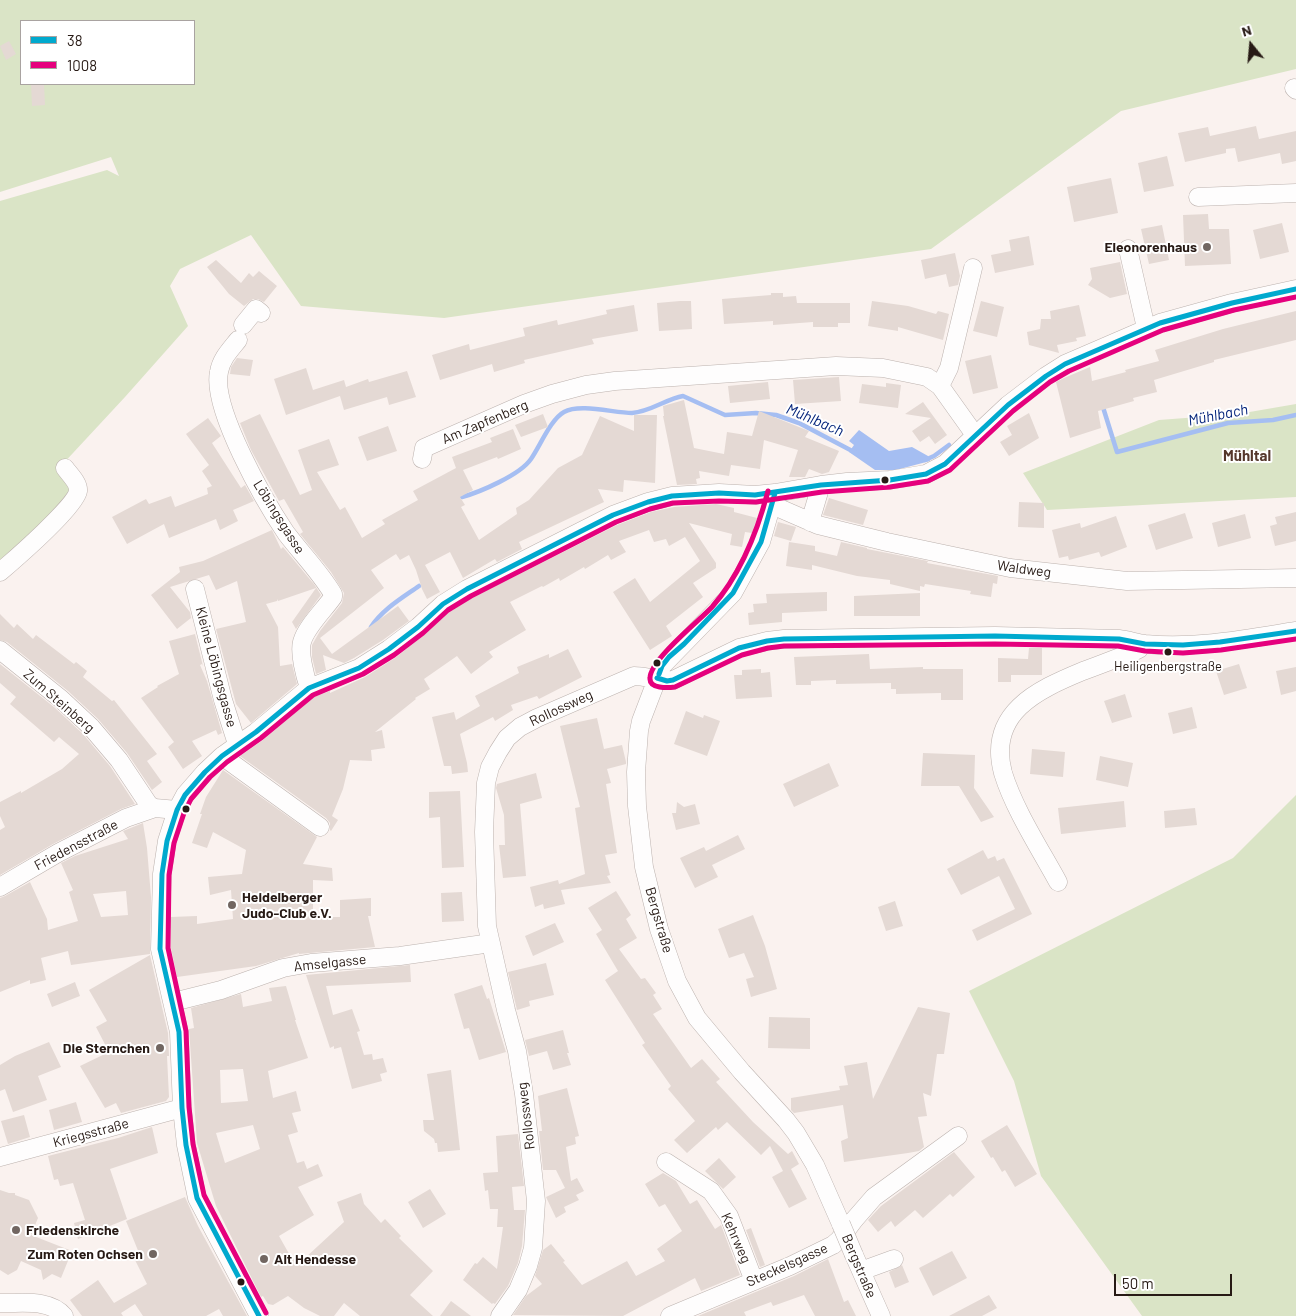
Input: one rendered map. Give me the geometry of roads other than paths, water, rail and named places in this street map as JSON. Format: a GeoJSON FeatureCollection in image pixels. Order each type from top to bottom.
{"type":"FeatureCollection","features":[{"type":"Feature","properties":{"kind":"street"},"geometry":{"type":"LineString","coordinates":[[1198,197],[1296,193]]}},
{"type":"Feature","properties":{"kind":"street"},"geometry":{"type":"LineString","coordinates":[[1128,249],[1146,328]]}},
{"type":"Feature","properties":{"kind":"street"},"geometry":{"type":"LineString","coordinates":[[940,386],[949,368],[973,268]]}},
{"type":"Feature","properties":{"kind":"street"},"geometry":{"type":"LineString","coordinates":[[259,1316],[197,1198],[186,1145],[182,1108],[181,1046],[160,949],[164,858],[177,810],[194,783],[222,756],[309,688],[360,668],[374,660],[418,628],[443,604],[467,589],[632,508],[662,498],[687,494],[755,495],[774,499],[821,485],[890,480],[926,474],[945,464],[962,450],[975,435],[1029,389],[1066,364],[1146,328],[1223,306],[1296,289]]}},
{"type":"Feature","properties":{"kind":"street","name":"Löbingsgasse"},"geometry":{"type":"LineString","coordinates":[[260,313],[256,309],[224,359],[218,378],[220,400],[227,423],[268,504],[296,547],[333,594],[304,636],[302,642],[301,651],[309,688]]}},
{"type":"Feature","properties":{"kind":"street","name":"Am Zapfenberg"},"geometry":{"type":"LineString","coordinates":[[422,459],[424,448],[524,404],[568,390],[600,383],[769,369],[860,366],[884,368],[927,377],[940,386],[975,435]]}},
{"type":"Feature","properties":{"kind":"street"},"geometry":{"type":"LineString","coordinates":[[0,572],[45,530],[76,497],[78,488],[76,482],[65,468]]}},
{"type":"Feature","properties":{"kind":"street"},"geometry":{"type":"LineString","coordinates":[[810,522],[821,485]]}},
{"type":"Feature","properties":{"kind":"street","name":"Waldweg"},"geometry":{"type":"LineString","coordinates":[[774,499],[810,522],[887,542],[1010,568],[1127,581],[1296,578]]}},
{"type":"Feature","properties":{"kind":"street","name":"Bergstraße"},"geometry":{"type":"LineString","coordinates":[[774,499],[761,542],[733,592],[684,644],[669,657],[662,666],[657,678],[641,720],[636,772],[640,837],[644,867],[659,929],[677,981],[697,1018],[742,1072],[786,1120],[814,1164],[881,1316]]}},
{"type":"Feature","properties":{"kind":"street","name":"Kleine Löbingsgasse"},"geometry":{"type":"LineString","coordinates":[[195,589],[223,700],[238,744]]}},
{"type":"Feature","properties":{"kind":"street"},"geometry":{"type":"LineString","coordinates":[[1058,882],[1006,782],[1001,758],[1002,734],[1015,710],[1034,695],[1075,675],[1133,652],[1139,649],[1142,644],[1202,644],[1296,631]]}},
{"type":"Feature","properties":{"kind":"street","name":"Rollossweg"},"geometry":{"type":"LineString","coordinates":[[500,1316],[518,1290],[528,1266],[533,1248],[536,1201],[524,1094],[517,1051],[487,926],[484,832],[486,783],[490,767],[507,738],[520,727],[537,718],[634,676],[645,676],[667,681],[673,680],[739,648],[784,638],[995,636],[1119,639],[1142,644]]}},
{"type":"Feature","properties":{"kind":"street","name":"Zum Steinberg"},"geometry":{"type":"LineString","coordinates":[[0,650],[61,699],[91,727],[119,760],[146,800],[155,808]]}},
{"type":"Feature","properties":{"kind":"street"},"geometry":{"type":"LineString","coordinates":[[222,756],[320,827]]}},
{"type":"Feature","properties":{"kind":"street"},"geometry":{"type":"LineString","coordinates":[[155,808],[177,810]]}},
{"type":"Feature","properties":{"kind":"street","name":"Friedensstraße"},"geometry":{"type":"LineString","coordinates":[[0,887],[58,853],[126,818],[155,808]]}},
{"type":"Feature","properties":{"kind":"street","name":"Amselgasse"},"geometry":{"type":"LineString","coordinates":[[173,1002],[221,990],[283,968],[311,963],[400,956],[491,943]]}},
{"type":"Feature","properties":{"kind":"street","name":"Kriegsstraße"},"geometry":{"type":"LineString","coordinates":[[0,1157],[182,1108]]}},
{"type":"Feature","properties":{"kind":"street","name":"Steckelsgasse"},"geometry":{"type":"LineString","coordinates":[[670,1316],[833,1245],[874,1197],[958,1136]]}},
{"type":"Feature","properties":{"kind":"street","name":"Kehrweg"},"geometry":{"type":"LineString","coordinates":[[666,1162],[711,1190],[729,1216],[754,1281]]}},
{"type":"Feature","properties":{"kind":"street"},"geometry":{"type":"LineString","coordinates":[[861,1271],[894,1259]]}},
{"type":"Feature","properties":{"kind":"street"},"geometry":{"type":"LineString","coordinates":[[0,1303],[48,1305],[61,1312],[64,1316]]}},
{"type":"Feature","properties":{"kind":"water"},"geometry":{"type":"Polygon","coordinates":[[[859,430],[889,451],[912,447],[928,456],[930,461],[896,470],[875,470],[849,452],[854,445],[849,441],[859,430]]]}},
{"type":"Feature","properties":{"kind":"waterway","name":"Mühlbach"},"geometry":{"type":"LineString","coordinates":[[462,497],[499,482],[526,465],[555,420],[564,412],[571,409],[588,408],[632,413],[652,408],[683,396],[725,415],[756,413],[776,415],[799,423],[856,453]]}},
{"type":"Feature","properties":{"kind":"waterway","name":"Mühlbach"},"geometry":{"type":"LineString","coordinates":[[1102,404],[1117,452],[1228,423],[1273,420],[1296,415]]}},
{"type":"Feature","properties":{"kind":"waterway","name":"Mühlbach"},"geometry":{"type":"LineString","coordinates":[[925,460],[949,445]]}},
{"type":"Feature","properties":{"kind":"waterway","name":"Mühlbach"},"geometry":{"type":"LineString","coordinates":[[371,627],[387,609],[419,586]]}},
{"type":"Feature","properties":{"kind":"place","name":"Eleonorenhaus"},"geometry":{"type":"Point","coordinates":[1207,247]}},
{"type":"Feature","properties":{"kind":"place","name":"Heiligenbergstraße"},"geometry":{"type":"Point","coordinates":[1168,652]}},
{"type":"Feature","properties":{"kind":"place","name":"Heidelberger Judo-Club e.V."},"geometry":{"type":"Point","coordinates":[232,905]}},
{"type":"Feature","properties":{"kind":"place","name":"Die Sternchen"},"geometry":{"type":"Point","coordinates":[160,1048]}},
{"type":"Feature","properties":{"kind":"place","name":"Friedenskirche"},"geometry":{"type":"Point","coordinates":[16,1230]}},
{"type":"Feature","properties":{"kind":"place","name":"Zum Roten Ochsen"},"geometry":{"type":"Point","coordinates":[153,1254]}},
{"type":"Feature","properties":{"kind":"place","name":"Alt Hendesse"},"geometry":{"type":"Point","coordinates":[264,1259]}},
{"type":"Feature","properties":{"kind":"district","name":"Mühltal"},"geometry":{"type":"Point","coordinates":[1247,456]}}]}
